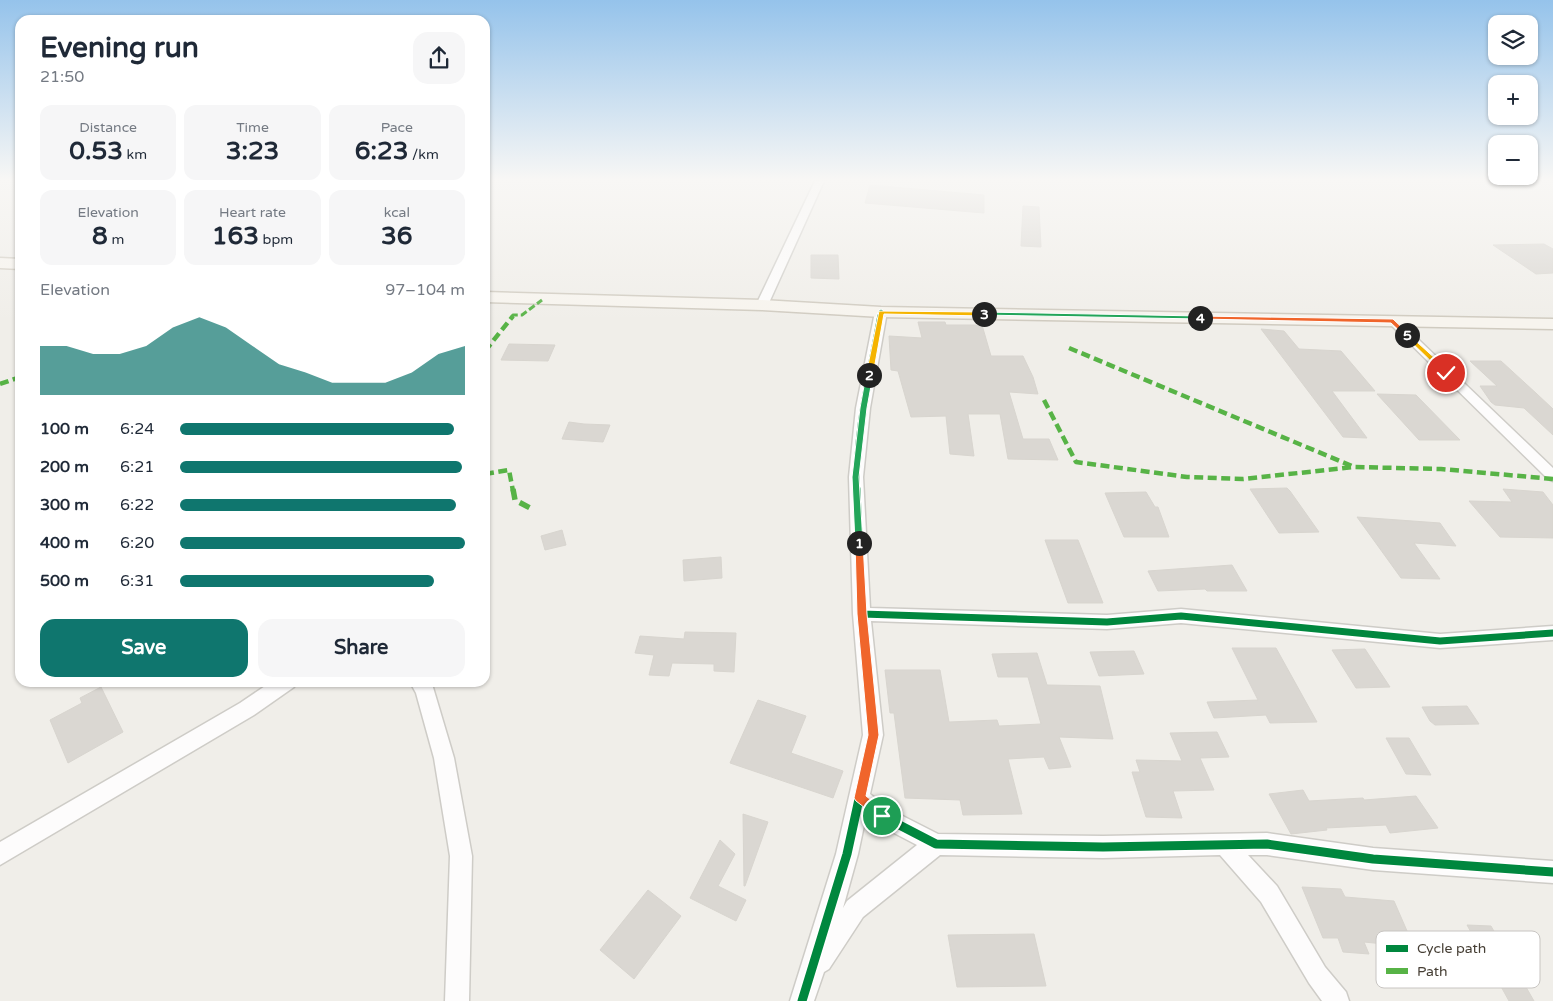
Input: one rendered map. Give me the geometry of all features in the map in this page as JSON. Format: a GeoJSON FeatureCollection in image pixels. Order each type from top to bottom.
{"type":"FeatureCollection","features":[{"type":"Feature","properties":{"kind":"main road"},"geometry":{"type":"LineString","coordinates":[[0,262],[15,264]]}},
{"type":"Feature","properties":{"kind":"main road"},"geometry":{"type":"LineString","coordinates":[[490,297],[762,305],[882,312],[1553,324]]}},
{"type":"Feature","properties":{"kind":"street"},"geometry":{"type":"LineString","coordinates":[[762,305],[798,228]]}},
{"type":"Feature","properties":{"kind":"street"},"geometry":{"type":"LineString","coordinates":[[802,1001],[847,854],[874,735],[862,614],[856,477],[863,408],[882,312]]}},
{"type":"Feature","properties":{"kind":"street"},"geometry":{"type":"LineString","coordinates":[[1393,321],[1553,476]]}},
{"type":"Feature","properties":{"kind":"street"},"geometry":{"type":"LineString","coordinates":[[862,614],[1107,622],[1182,616],[1440,641],[1553,633]]}},
{"type":"Feature","properties":{"kind":"street"},"geometry":{"type":"LineString","coordinates":[[0,854],[247,709],[280,687]]}},
{"type":"Feature","properties":{"kind":"street"},"geometry":{"type":"LineString","coordinates":[[423,687],[444,758],[461,856],[457,1001]]}},
{"type":"Feature","properties":{"kind":"street"},"geometry":{"type":"LineString","coordinates":[[860,798],[882,816],[936,844],[1103,847],[1267,844],[1373,860],[1553,872]]}},
{"type":"Feature","properties":{"kind":"street"},"geometry":{"type":"LineString","coordinates":[[811,976],[855,908],[936,844]]}},
{"type":"Feature","properties":{"kind":"street"},"geometry":{"type":"LineString","coordinates":[[1225,845],[1269,894],[1317,975],[1337,1001]]}},
{"type":"Feature","properties":{"kind":"building"},"geometry":{"type":"Polygon","coordinates":[[[1022,228],[1040,228],[1041,247],[1021,246],[1022,228]]]}},
{"type":"Feature","properties":{"kind":"building"},"geometry":{"type":"Polygon","coordinates":[[[1544,244],[1553,249],[1553,273],[1536,274],[1493,245],[1544,244]]]}},
{"type":"Feature","properties":{"kind":"building"},"geometry":{"type":"Polygon","coordinates":[[[811,255],[838,255],[839,279],[811,278],[811,255]]]}},
{"type":"Feature","properties":{"kind":"building"},"geometry":{"type":"Polygon","coordinates":[[[918,322],[945,322],[946,325],[982,325],[991,356],[1023,356],[1033,377],[1038,394],[1009,392],[1023,439],[1049,439],[1058,460],[1008,459],[1000,414],[968,414],[974,456],[950,454],[946,416],[911,417],[898,371],[891,370],[889,336],[922,338],[918,322]]]}},
{"type":"Feature","properties":{"kind":"building"},"geometry":{"type":"Polygon","coordinates":[[[1261,329],[1284,331],[1299,349],[1341,351],[1375,391],[1332,391],[1367,438],[1343,437],[1261,329]]]}},
{"type":"Feature","properties":{"kind":"building"},"geometry":{"type":"Polygon","coordinates":[[[509,344],[555,345],[548,361],[501,360],[509,344]]]}},
{"type":"Feature","properties":{"kind":"building"},"geometry":{"type":"Polygon","coordinates":[[[1470,361],[1501,361],[1553,409],[1553,435],[1524,408],[1495,405],[1491,402],[1480,386],[1497,386],[1470,361]]]}},
{"type":"Feature","properties":{"kind":"building"},"geometry":{"type":"Polygon","coordinates":[[[1377,394],[1416,395],[1460,440],[1419,440],[1377,394]]]}},
{"type":"Feature","properties":{"kind":"building"},"geometry":{"type":"Polygon","coordinates":[[[569,422],[610,425],[603,442],[562,439],[569,422]]]}},
{"type":"Feature","properties":{"kind":"building"},"geometry":{"type":"Polygon","coordinates":[[[1287,488],[1319,532],[1279,533],[1250,489],[1287,488]]]}},
{"type":"Feature","properties":{"kind":"building"},"geometry":{"type":"Polygon","coordinates":[[[1503,489],[1543,492],[1553,505],[1553,538],[1500,537],[1469,501],[1512,502],[1503,489]]]}},
{"type":"Feature","properties":{"kind":"building"},"geometry":{"type":"Polygon","coordinates":[[[1146,492],[1155,507],[1158,507],[1169,537],[1124,537],[1105,493],[1146,492]]]}},
{"type":"Feature","properties":{"kind":"building"},"geometry":{"type":"Polygon","coordinates":[[[1357,517],[1440,523],[1456,546],[1414,543],[1440,579],[1401,578],[1357,517]]]}},
{"type":"Feature","properties":{"kind":"building"},"geometry":{"type":"Polygon","coordinates":[[[562,530],[566,545],[545,550],[541,536],[562,530]]]}},
{"type":"Feature","properties":{"kind":"building"},"geometry":{"type":"Polygon","coordinates":[[[1045,540],[1078,540],[1103,603],[1068,603],[1045,540]]]}},
{"type":"Feature","properties":{"kind":"building"},"geometry":{"type":"Polygon","coordinates":[[[721,557],[722,578],[684,581],[683,560],[721,557]]]}},
{"type":"Feature","properties":{"kind":"building"},"geometry":{"type":"Polygon","coordinates":[[[1232,565],[1247,591],[1207,591],[1205,589],[1158,591],[1148,571],[1232,565]]]}},
{"type":"Feature","properties":{"kind":"building"},"geometry":{"type":"Polygon","coordinates":[[[685,632],[736,633],[734,672],[714,671],[714,664],[672,663],[669,676],[649,675],[654,655],[635,653],[640,636],[684,639],[685,632]]]}},
{"type":"Feature","properties":{"kind":"building"},"geometry":{"type":"Polygon","coordinates":[[[1232,648],[1276,648],[1317,722],[1270,723],[1266,715],[1214,718],[1207,702],[1258,700],[1232,648]]]}},
{"type":"Feature","properties":{"kind":"building"},"geometry":{"type":"Polygon","coordinates":[[[1365,649],[1390,687],[1356,688],[1332,650],[1365,649]]]}},
{"type":"Feature","properties":{"kind":"building"},"geometry":{"type":"Polygon","coordinates":[[[1134,651],[1144,674],[1099,676],[1090,652],[1134,651]]]}},
{"type":"Feature","properties":{"kind":"building"},"geometry":{"type":"Polygon","coordinates":[[[1037,653],[1047,685],[1100,686],[1113,739],[1059,737],[1071,767],[1049,769],[1044,757],[1008,759],[1022,814],[963,815],[960,800],[905,798],[894,713],[890,713],[885,670],[940,670],[949,722],[997,720],[999,726],[1041,724],[1028,677],[998,677],[992,654],[1037,653]]]}},
{"type":"Feature","properties":{"kind":"building"},"geometry":{"type":"Polygon","coordinates":[[[101,687],[123,732],[68,763],[50,720],[82,703],[80,698],[101,687]]]}},
{"type":"Feature","properties":{"kind":"building"},"geometry":{"type":"Polygon","coordinates":[[[758,700],[806,716],[791,753],[843,771],[833,798],[730,763],[758,700]]]}},
{"type":"Feature","properties":{"kind":"building"},"geometry":{"type":"Polygon","coordinates":[[[1467,706],[1479,724],[1435,725],[1430,721],[1422,707],[1467,706]]]}},
{"type":"Feature","properties":{"kind":"building"},"geometry":{"type":"Polygon","coordinates":[[[1217,732],[1229,757],[1200,758],[1214,790],[1173,791],[1182,818],[1146,817],[1132,772],[1140,772],[1136,760],[1182,761],[1170,733],[1217,732]]]}},
{"type":"Feature","properties":{"kind":"building"},"geometry":{"type":"Polygon","coordinates":[[[1386,738],[1409,738],[1431,775],[1406,774],[1386,738]]]}},
{"type":"Feature","properties":{"kind":"building"},"geometry":{"type":"Polygon","coordinates":[[[1303,790],[1309,801],[1363,798],[1364,800],[1416,796],[1438,828],[1390,833],[1386,825],[1326,828],[1327,830],[1291,834],[1269,794],[1303,790]]]}},
{"type":"Feature","properties":{"kind":"building"},"geometry":{"type":"Polygon","coordinates":[[[743,814],[768,822],[745,886],[744,886],[743,814]]]}},
{"type":"Feature","properties":{"kind":"building"},"geometry":{"type":"Polygon","coordinates":[[[720,840],[735,854],[718,886],[746,900],[736,921],[690,898],[720,840]]]}},
{"type":"Feature","properties":{"kind":"building"},"geometry":{"type":"Polygon","coordinates":[[[1302,887],[1341,889],[1345,897],[1394,901],[1407,931],[1376,931],[1376,943],[1364,942],[1369,954],[1343,952],[1338,938],[1323,938],[1302,887]]]}},
{"type":"Feature","properties":{"kind":"building"},"geometry":{"type":"Polygon","coordinates":[[[648,890],[681,916],[634,979],[600,950],[648,890]]]}},
{"type":"Feature","properties":{"kind":"building"},"geometry":{"type":"Polygon","coordinates":[[[1467,925],[1491,926],[1494,931],[1470,931],[1467,925]]]}},
{"type":"Feature","properties":{"kind":"building"},"geometry":{"type":"Polygon","coordinates":[[[1034,934],[1046,986],[957,987],[948,935],[1034,934]]]}},
{"type":"Feature","properties":{"kind":"building"},"geometry":{"type":"Polygon","coordinates":[[[1502,988],[1527,988],[1534,1001],[1509,1001],[1502,988]]]}},
{"type":"Feature","properties":{"kind":"marked path"},"geometry":{"type":"LineString","coordinates":[[490,345],[513,315],[522,315],[542,300]]}},
{"type":"Feature","properties":{"kind":"marked path"},"geometry":{"type":"LineString","coordinates":[[1069,348],[1352,466]]}},
{"type":"Feature","properties":{"kind":"marked path"},"geometry":{"type":"LineString","coordinates":[[0,384],[15,379]]}},
{"type":"Feature","properties":{"kind":"marked path"},"geometry":{"type":"LineString","coordinates":[[1044,400],[1076,462],[1187,477],[1243,479],[1354,467],[1441,469],[1553,479]]}},
{"type":"Feature","properties":{"kind":"marked path"},"geometry":{"type":"LineString","coordinates":[[490,473],[509,470],[515,500],[532,509]]}},
{"type":"Feature","properties":{"kind":"cycle path"},"geometry":{"type":"LineString","coordinates":[[802,1001],[847,854],[873,735],[862,614],[856,477],[863,408],[881,312]]}},
{"type":"Feature","properties":{"kind":"cycle path"},"geometry":{"type":"LineString","coordinates":[[862,614],[1107,622],[1181,616],[1440,641],[1553,633]]}},
{"type":"Feature","properties":{"kind":"cycle path"},"geometry":{"type":"LineString","coordinates":[[860,798],[882,816],[936,844],[1103,847],[1267,844],[1373,859],[1553,872]]}},
{"type":"Feature","properties":{"kind":"route"},"geometry":{"type":"LineString","coordinates":[[882,816],[860,798],[874,735],[862,614],[856,477],[863,408],[882,312],[1393,321],[1446,373]]}}]}
